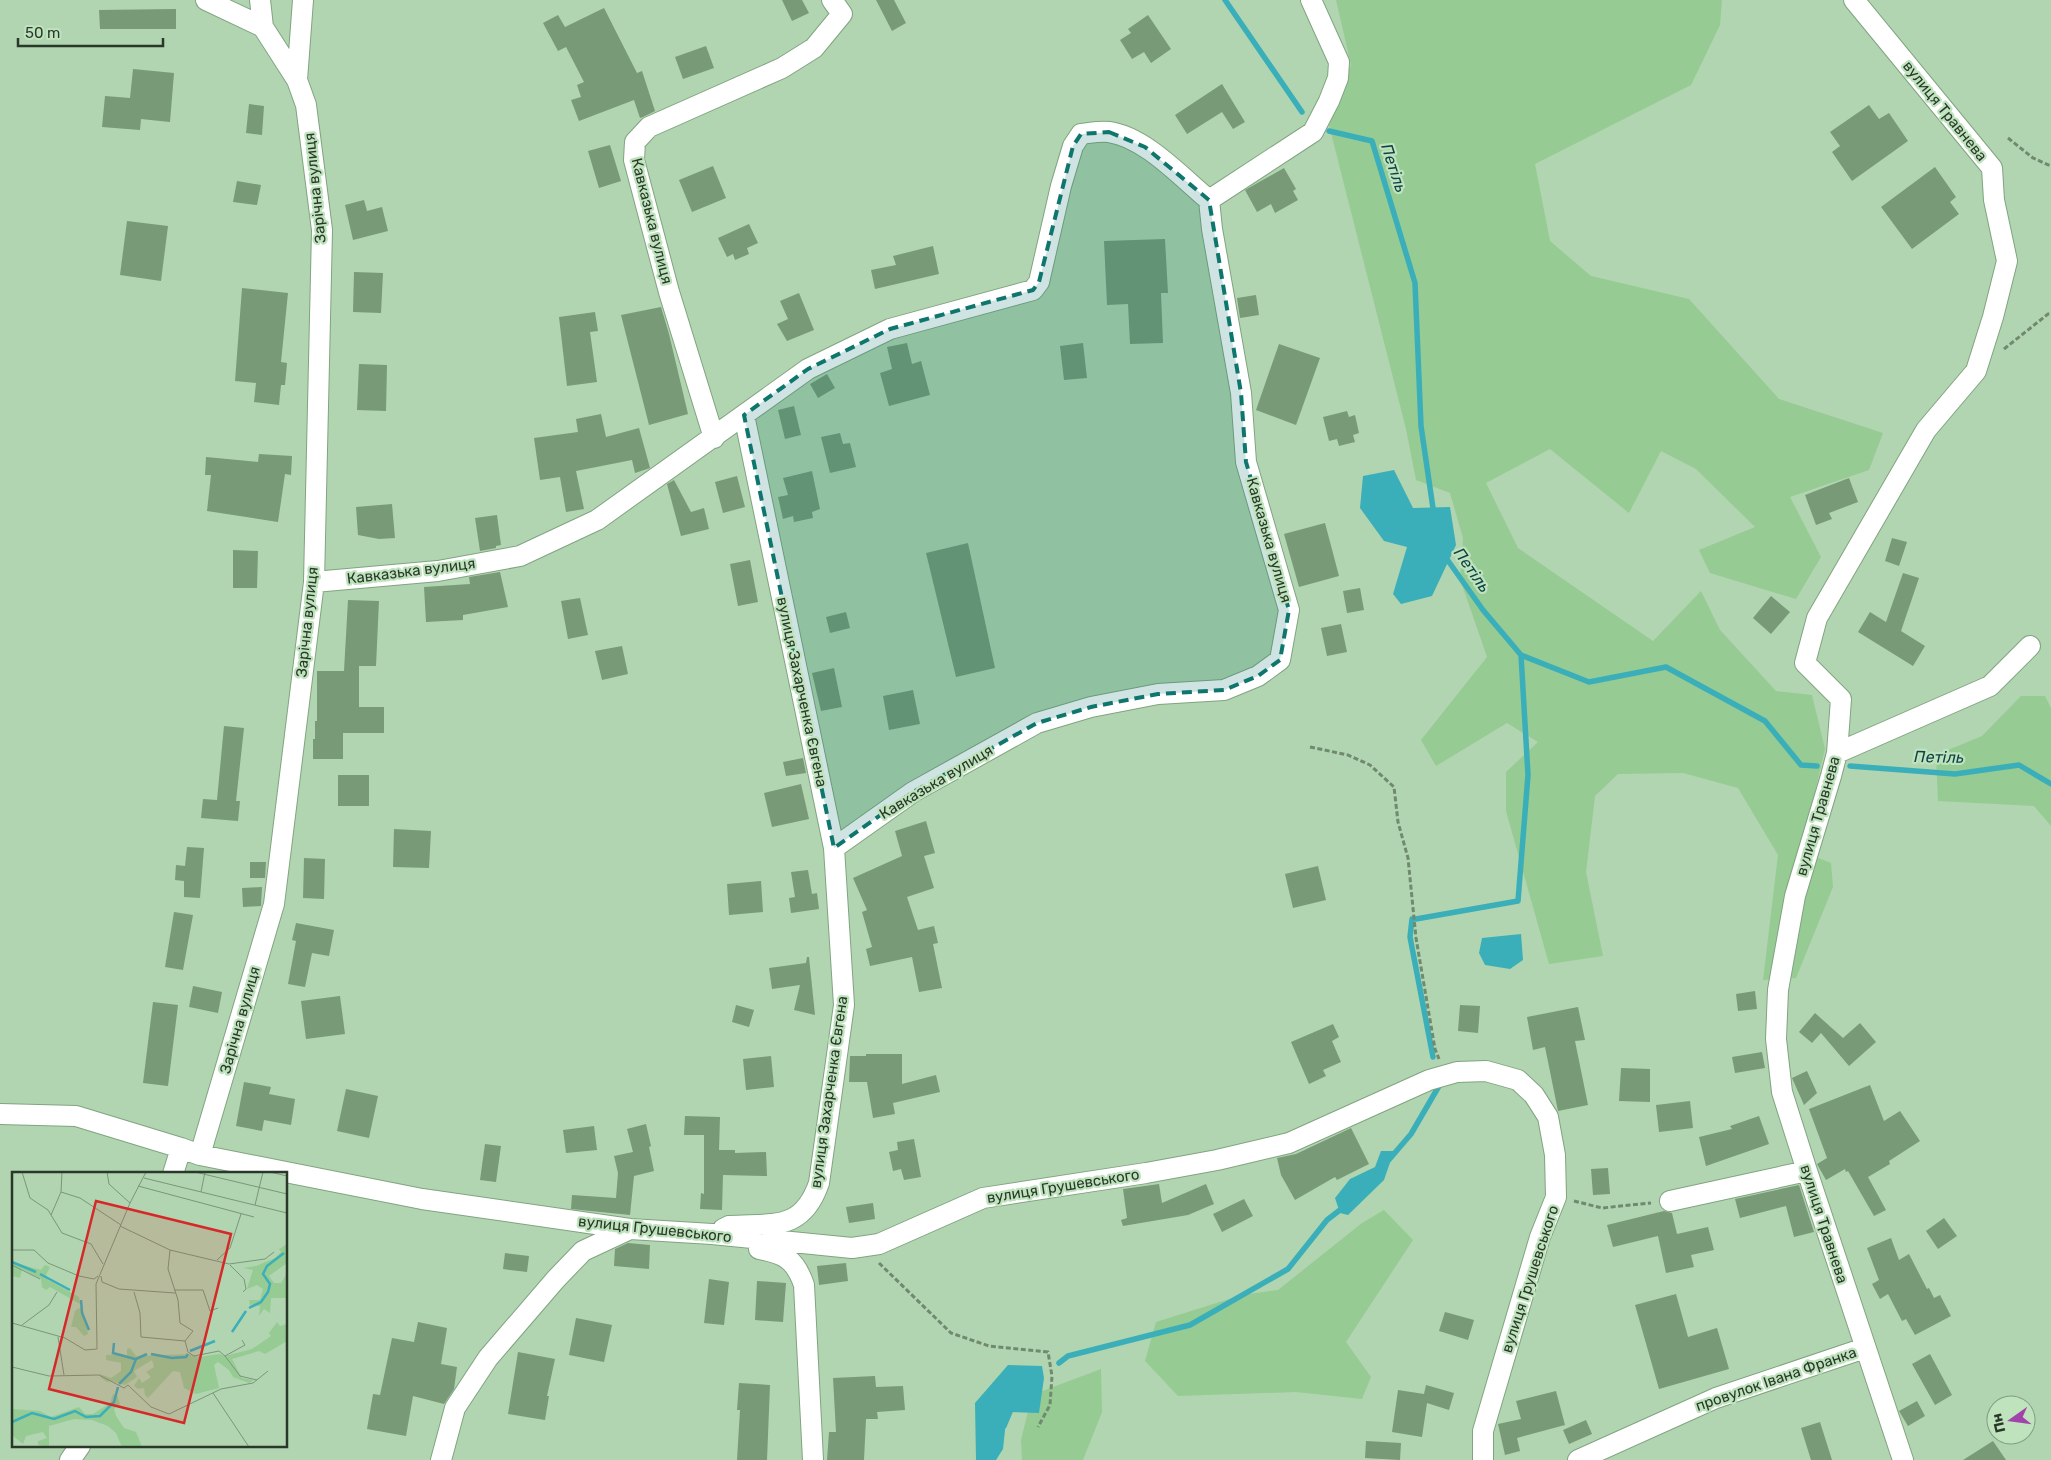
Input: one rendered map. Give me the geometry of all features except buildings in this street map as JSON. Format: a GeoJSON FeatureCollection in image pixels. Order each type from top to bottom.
{"type":"FeatureCollection","features":[{"type":"Feature","properties":{"kind":"street"},"geometry":{"type":"LineString","coordinates":[[206,0],[263,27]]}},
{"type":"Feature","properties":{"kind":"street"},"geometry":{"type":"LineString","coordinates":[[260,0],[263,27]]}},
{"type":"Feature","properties":{"kind":"street","name":"Зарічна вулиця"},"geometry":{"type":"LineString","coordinates":[[297,80],[303,0]]}},
{"type":"Feature","properties":{"kind":"street","name":"Кавказька вулиця"},"geometry":{"type":"LineString","coordinates":[[714,438],[669,292],[634,160],[635,142],[649,127],[782,68],[814,48],[842,14],[832,0]]}},
{"type":"Feature","properties":{"kind":"street"},"geometry":{"type":"LineString","coordinates":[[1209,200],[1313,132],[1329,101],[1338,78],[1339,62],[1311,0]]}},
{"type":"Feature","properties":{"kind":"street","name":"вулиця Травнева"},"geometry":{"type":"LineString","coordinates":[[1854,0],[1992,168],[1994,200],[2008,261],[1976,371],[1926,430],[1817,618],[1805,663],[1841,699],[1837,753],[1795,896],[1778,990],[1776,1039],[1782,1092],[1903,1460]]}},
{"type":"Feature","properties":{"kind":"street","name":"Зарічна вулиця"},"geometry":{"type":"LineString","coordinates":[[200,1155],[274,904],[314,582],[322,230],[306,105],[297,80],[263,27]]}},
{"type":"Feature","properties":{"kind":"street","name":"Кавказька вулиця"},"geometry":{"type":"LineString","coordinates":[[314,582],[438,571],[520,556],[597,520],[808,369],[890,329],[1032,290],[1039,282],[1072,146],[1081,134],[1108,132],[1126,137],[1145,147],[1209,200],[1212,229],[1241,393],[1246,462],[1289,610],[1280,660],[1258,676],[1224,690],[1158,694],[1091,707],[1037,723],[913,792],[834,848]]}},
{"type":"Feature","properties":{"kind":"street","name":"вулиця Захарченка Євгена"},"geometry":{"type":"LineString","coordinates":[[712,1234],[729,1226],[790,1221],[804,1212],[814,1197],[819,1183],[844,1005],[834,848],[744,414]]}},
{"type":"Feature","properties":{"kind":"street"},"geometry":{"type":"LineString","coordinates":[[1837,753],[1990,686],[2030,646]]}},
{"type":"Feature","properties":{"kind":"street","name":"вулиця Грушевського"},"geometry":{"type":"LineString","coordinates":[[288,1173],[422,1200],[630,1229],[712,1234],[852,1248],[879,1244],[983,1198],[1155,1172],[1289,1143],[1429,1080],[1456,1072],[1486,1071],[1518,1080],[1534,1096],[1548,1117],[1555,1155],[1556,1197],[1540,1237],[1483,1431],[1483,1460]]}},
{"type":"Feature","properties":{"kind":"street","name":"вулиця Грушевського"},"geometry":{"type":"LineString","coordinates":[[0,1114],[76,1116],[200,1155],[284,1172]]}},
{"type":"Feature","properties":{"kind":"street"},"geometry":{"type":"LineString","coordinates":[[174,1172],[181,1148]]}},
{"type":"Feature","properties":{"kind":"street"},"geometry":{"type":"LineString","coordinates":[[1670,1201],[1807,1171]]}},
{"type":"Feature","properties":{"kind":"street"},"geometry":{"type":"LineString","coordinates":[[441,1460],[455,1408],[488,1358],[556,1279],[583,1251],[630,1229]]}},
{"type":"Feature","properties":{"kind":"street"},"geometry":{"type":"LineString","coordinates":[[712,1234],[731,1243],[775,1252],[789,1258],[799,1271],[804,1285],[813,1460]]}},
{"type":"Feature","properties":{"kind":"street","name":"провулок Івана Франка"},"geometry":{"type":"LineString","coordinates":[[1578,1460],[1716,1398],[1865,1348]]}},
{"type":"Feature","properties":{"kind":"street"},"geometry":{"type":"LineString","coordinates":[[70,1460],[79,1448]]}},
{"type":"Feature","properties":{"kind":"path"},"geometry":{"type":"LineString","coordinates":[[2008,138],[2033,158],[2051,166]]}},
{"type":"Feature","properties":{"kind":"path"},"geometry":{"type":"LineString","coordinates":[[1976,371],[2048,314],[2051,314]]}},
{"type":"Feature","properties":{"kind":"path"},"geometry":{"type":"LineString","coordinates":[[1310,747],[1348,755],[1370,765],[1394,788],[1398,822],[1408,858],[1416,938],[1435,1049],[1446,1076]]}},
{"type":"Feature","properties":{"kind":"path"},"geometry":{"type":"LineString","coordinates":[[1556,1197],[1602,1208],[1670,1201]]}},
{"type":"Feature","properties":{"kind":"path"},"geometry":{"type":"LineString","coordinates":[[863,1247],[951,1333],[989,1346],[1048,1352],[1052,1376],[1050,1405],[1038,1427]]}},
{"type":"Feature","properties":{"kind":"highlighted area"},"geometry":{"type":"Polygon","coordinates":[[[1109,132],[1145,147],[1209,200],[1241,393],[1246,462],[1289,610],[1280,660],[1258,676],[1224,690],[1158,694],[1091,707],[1037,723],[913,792],[834,848],[744,415],[808,369],[890,329],[1033,290],[1039,282],[1073,146],[1081,134],[1109,132]]]}},
{"type":"Feature","properties":{"kind":"green space"},"geometry":{"type":"Polygon","coordinates":[[[1336,0],[1722,0],[1720,25],[1691,85],[1535,164],[1550,241],[1591,276],[1689,299],[1779,399],[1883,433],[1869,470],[1790,497],[1821,557],[1796,599],[1710,573],[1699,550],[1755,527],[1696,469],[1661,451],[1629,513],[1550,449],[1486,483],[1518,548],[1653,641],[1701,591],[1720,630],[1776,691],[1812,695],[1825,749],[1801,851],[1831,863],[1833,887],[1796,978],[1763,980],[1778,855],[1738,788],[1683,773],[1618,774],[1595,796],[1586,872],[1603,956],[1549,964],[1506,811],[1506,772],[1538,742],[1507,723],[1436,766],[1421,740],[1487,657],[1460,579],[1463,538],[1450,493],[1416,480],[1406,429],[1328,121],[1351,65],[1336,0]]]}},
{"type":"Feature","properties":{"kind":"green space"},"geometry":{"type":"Polygon","coordinates":[[[2021,696],[2045,696],[2051,708],[2051,826],[2034,806],[1938,801],[1936,755],[1982,736],[2021,696]]]}},
{"type":"Feature","properties":{"kind":"green space"},"geometry":{"type":"Polygon","coordinates":[[[1384,1210],[1413,1240],[1346,1342],[1371,1377],[1362,1399],[1296,1392],[1178,1396],[1145,1361],[1156,1322],[1242,1295],[1278,1290],[1362,1223],[1384,1210]]]}},
{"type":"Feature","properties":{"kind":"green space"},"geometry":{"type":"Polygon","coordinates":[[[1101,1369],[1102,1412],[1083,1460],[1022,1460],[1021,1440],[1032,1395],[1101,1369]]]}},
{"type":"Feature","properties":{"kind":"water"},"geometry":{"type":"Polygon","coordinates":[[[1394,470],[1413,508],[1450,507],[1456,545],[1432,596],[1401,604],[1393,594],[1407,547],[1384,541],[1360,508],[1363,476],[1394,470]]]}},
{"type":"Feature","properties":{"kind":"water"},"geometry":{"type":"Polygon","coordinates":[[[1521,934],[1523,960],[1510,969],[1485,965],[1479,953],[1482,938],[1521,934]]]}},
{"type":"Feature","properties":{"kind":"water"},"geometry":{"type":"Polygon","coordinates":[[[1381,1151],[1394,1151],[1384,1180],[1348,1215],[1340,1213],[1335,1198],[1350,1179],[1375,1167],[1381,1151]]]}},
{"type":"Feature","properties":{"kind":"water"},"geometry":{"type":"Polygon","coordinates":[[[1008,1365],[1042,1366],[1044,1378],[1039,1413],[1007,1412],[1003,1449],[996,1460],[976,1460],[975,1403],[1008,1365]]]}},
{"type":"Feature","properties":{"kind":"waterway","name":"Петіль"},"geometry":{"type":"LineString","coordinates":[[1225,0],[1302,112]]}},
{"type":"Feature","properties":{"kind":"waterway","name":"Петіль"},"geometry":{"type":"LineString","coordinates":[[1329,131],[1372,141],[1415,283],[1421,426],[1434,515]]}},
{"type":"Feature","properties":{"kind":"waterway","name":"Петіль"},"geometry":{"type":"LineString","coordinates":[[1444,555],[1483,610],[1521,655],[1589,682],[1666,667],[1765,721],[1801,765],[1817,766]]}},
{"type":"Feature","properties":{"kind":"waterway"},"geometry":{"type":"LineString","coordinates":[[1416,919],[1518,901],[1528,775],[1521,655]]}},
{"type":"Feature","properties":{"kind":"waterway","name":"Петіль"},"geometry":{"type":"LineString","coordinates":[[1850,766],[1955,774],[2019,765],[2051,784]]}},
{"type":"Feature","properties":{"kind":"waterway"},"geometry":{"type":"LineString","coordinates":[[1412,919],[1410,937],[1433,1057]]}},
{"type":"Feature","properties":{"kind":"waterway"},"geometry":{"type":"LineString","coordinates":[[1387,1162],[1411,1134],[1439,1086]]}},
{"type":"Feature","properties":{"kind":"waterway"},"geometry":{"type":"LineString","coordinates":[[1059,1363],[1068,1356],[1190,1325],[1288,1269],[1327,1220],[1345,1206]]}},
{"type":"Feature","properties":{"kind":"waterway"},"geometry":{"type":"LineString","coordinates":[[1004,1426],[1012,1407]]}}]}
